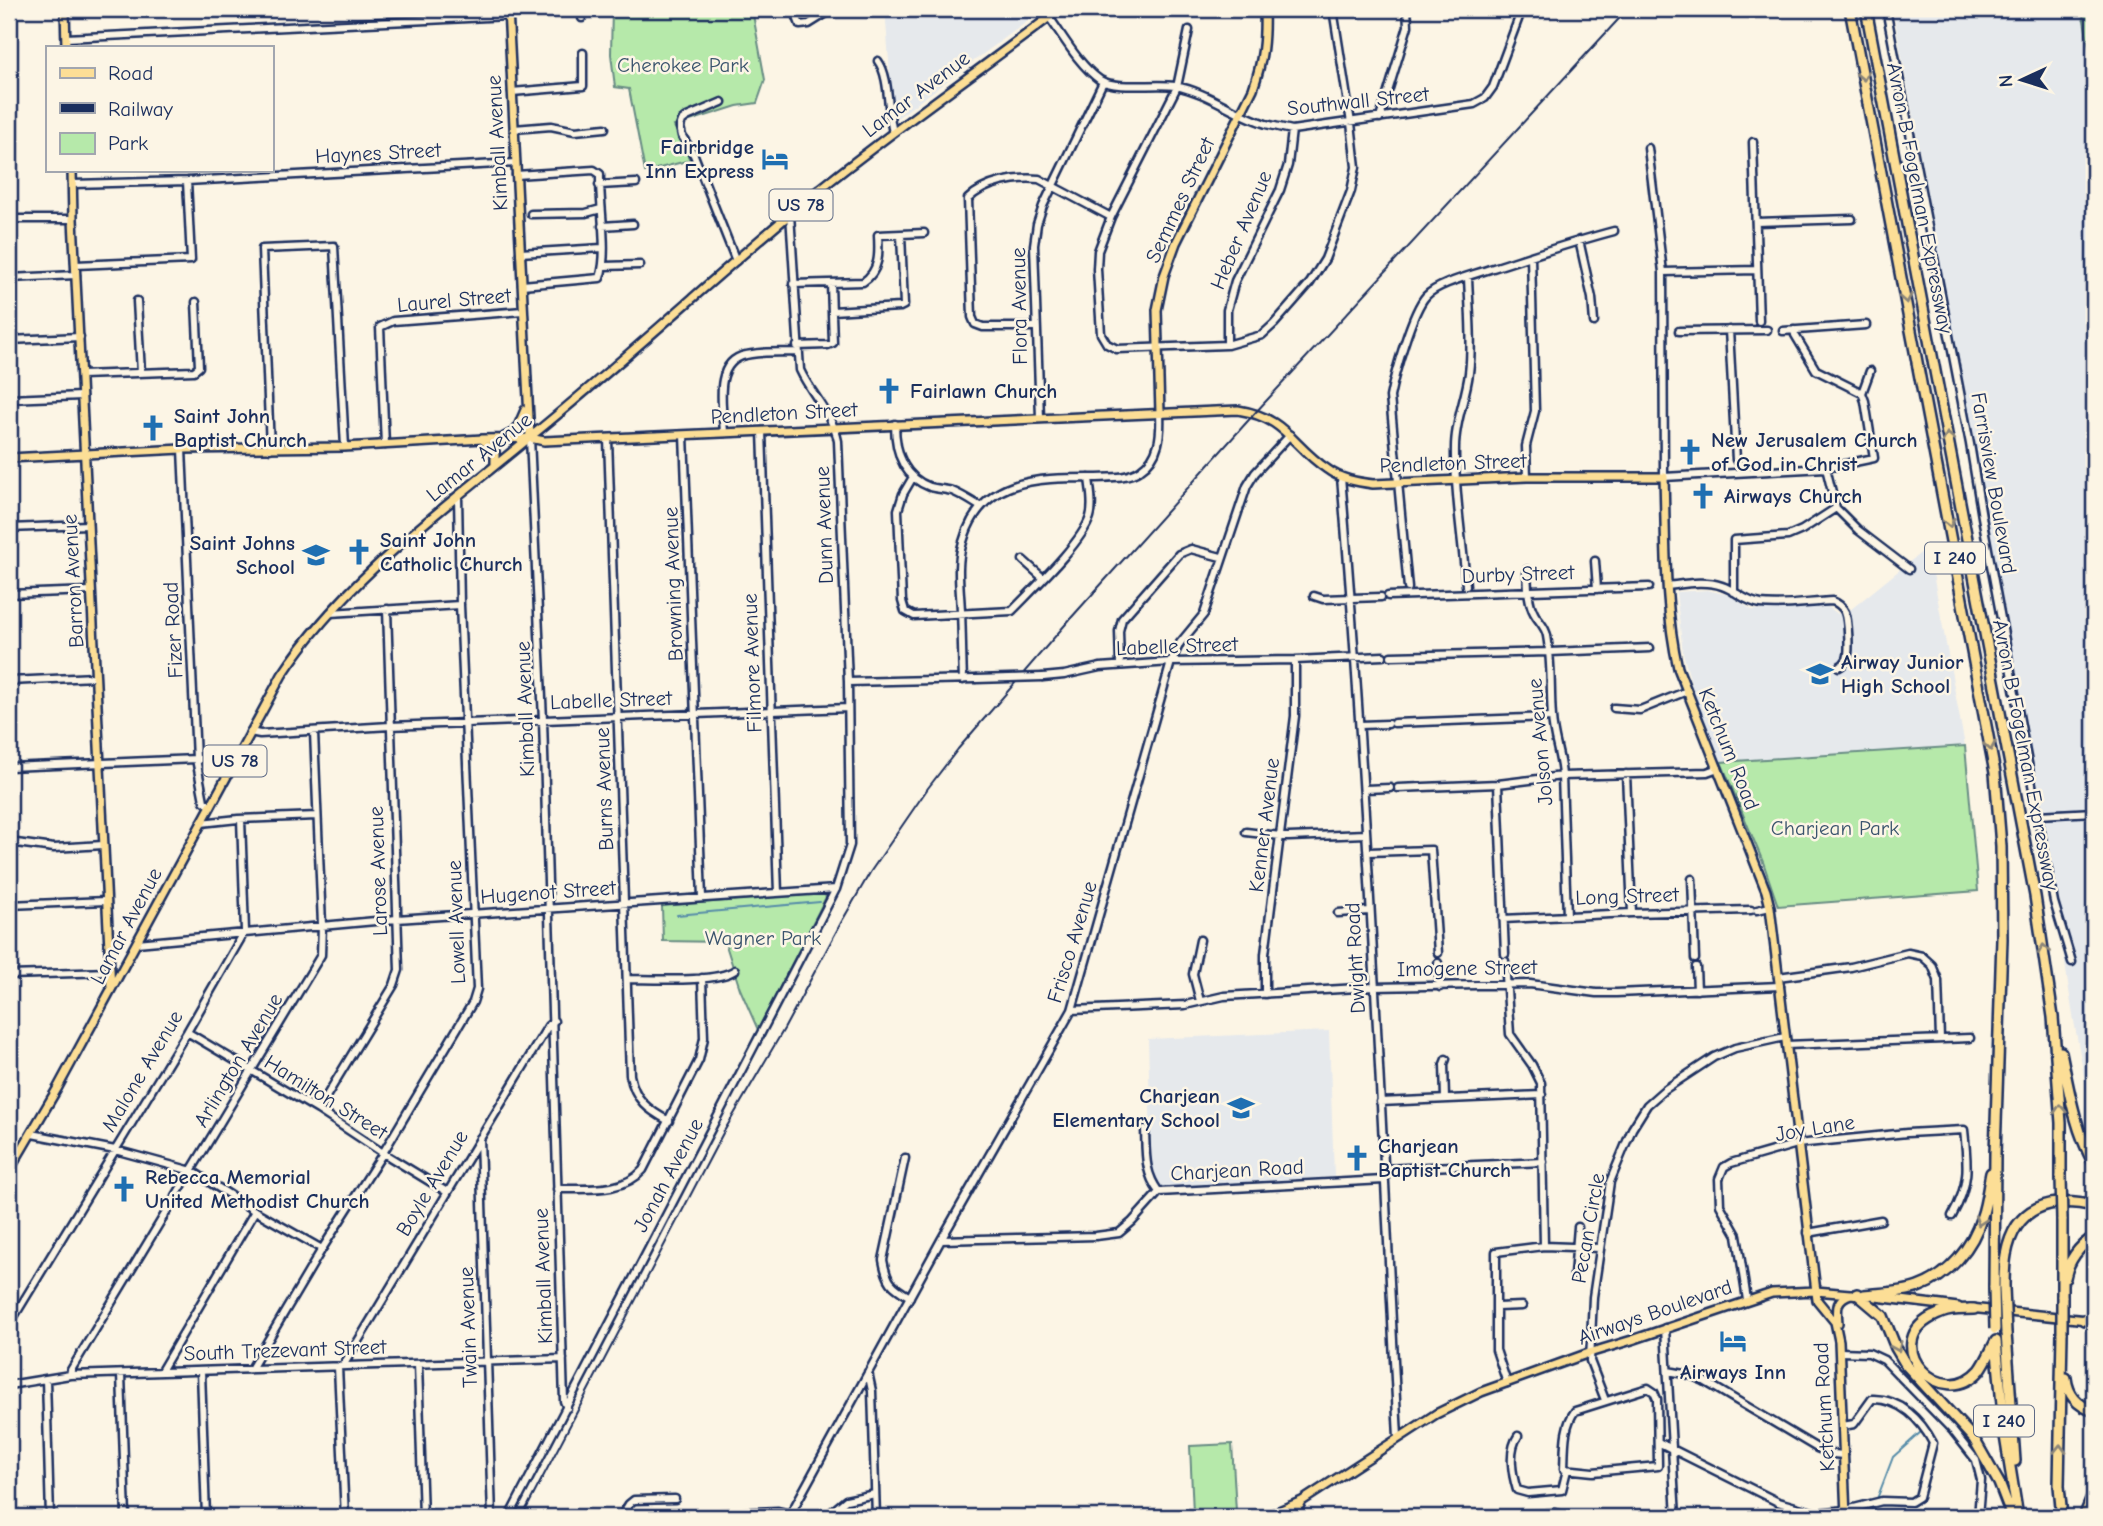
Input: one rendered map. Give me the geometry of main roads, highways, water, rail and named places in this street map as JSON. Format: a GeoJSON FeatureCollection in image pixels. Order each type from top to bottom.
{"type":"FeatureCollection","features":[{"type":"Feature","properties":{"kind":"highway","name":"Avron B Fogelman Expressway"},"geometry":{"type":"LineString","coordinates":[[1850,9],[1995,773],[2001,846],[2003,939],[1995,1154],[1999,1288],[1995,1329],[2005,1436],[2018,1517]]}},
{"type":"Feature","properties":{"kind":"highway","name":"Avron B Fogelman Expressway"},"geometry":{"type":"LineString","coordinates":[[1866,9],[2035,897],[2053,1017],[2061,1123],[2062,1350],[2059,1486],[2062,1517]]}},
{"type":"Feature","properties":{"kind":"highway"},"geometry":{"type":"LineString","coordinates":[[2053,1017],[2072,1111],[2094,1164]]}},
{"type":"Feature","properties":{"kind":"highway"},"geometry":{"type":"LineString","coordinates":[[1858,1294],[1916,1288],[1930,1282],[1953,1265],[1963,1254],[1978,1227],[1987,1199],[1995,1154]]}},
{"type":"Feature","properties":{"kind":"highway"},"geometry":{"type":"LineString","coordinates":[[2016,1501],[2006,1334],[1999,1288],[2010,1237],[2023,1216],[2039,1207],[2067,1201],[2094,1206]]}},
{"type":"Feature","properties":{"kind":"highway"},"geometry":{"type":"LineString","coordinates":[[2062,1297],[2067,1270],[2082,1244],[2094,1237]]}},
{"type":"Feature","properties":{"kind":"highway"},"geometry":{"type":"LineString","coordinates":[[1858,1294],[1883,1316],[1906,1365],[1974,1439],[1999,1483],[2011,1517]]}},
{"type":"Feature","properties":{"kind":"highway"},"geometry":{"type":"LineString","coordinates":[[1974,1309],[1945,1311],[1920,1324],[1913,1334],[1911,1345],[1916,1363],[1927,1377],[1942,1384],[1958,1382],[1970,1378],[1980,1370],[1996,1341]]}},
{"type":"Feature","properties":{"kind":"highway"},"geometry":{"type":"LineString","coordinates":[[2062,1350],[2067,1390],[2076,1402],[2094,1411]]}},
{"type":"Feature","properties":{"kind":"highway"},"geometry":{"type":"LineString","coordinates":[[2084,1517],[2094,1493]]}},
{"type":"Feature","properties":{"kind":"main road"},"geometry":{"type":"LineString","coordinates":[[65,9],[66,46]]}},
{"type":"Feature","properties":{"kind":"main road","name":"Lamar Avenue"},"geometry":{"type":"LineString","coordinates":[[9,1171],[137,943],[282,675],[328,613],[372,570],[790,214],[893,132],[1060,9]]}},
{"type":"Feature","properties":{"kind":"main road","name":"Semmes Street"},"geometry":{"type":"LineString","coordinates":[[1160,413],[1157,310],[1164,275],[1253,89],[1261,66],[1265,34],[1264,9]]}},
{"type":"Feature","properties":{"kind":"main road","name":"Kimball Avenue"},"geometry":{"type":"LineString","coordinates":[[508,13],[530,438]]}},
{"type":"Feature","properties":{"kind":"main road","name":"Barron Avenue"},"geometry":{"type":"LineString","coordinates":[[72,172],[94,677],[111,990]]}},
{"type":"Feature","properties":{"kind":"main road"},"geometry":{"type":"LineString","coordinates":[[498,439],[516,431],[528,402]]}},
{"type":"Feature","properties":{"kind":"main road","name":"Pendleton Street"},"geometry":{"type":"LineString","coordinates":[[9,458],[182,449],[345,447],[483,439],[530,438],[544,442],[1238,410],[1252,412],[1273,421],[1325,469],[1341,477],[1373,484],[1527,477],[1664,477]]}},
{"type":"Feature","properties":{"kind":"main road"},"geometry":{"type":"LineString","coordinates":[[483,439],[495,451],[495,465]]}},
{"type":"Feature","properties":{"kind":"main road","name":"Ketchum Road"},"geometry":{"type":"LineString","coordinates":[[1664,477],[1668,586],[1673,645],[1678,668],[1770,907],[1816,1300],[1835,1322],[1838,1330],[1846,1513]]}},
{"type":"Feature","properties":{"kind":"main road","name":"Airways Boulevard"},"geometry":{"type":"LineString","coordinates":[[1271,1517],[1302,1501],[1436,1414],[1481,1392],[1747,1300],[1784,1291],[1858,1294],[2091,1320]]}},
{"type":"Feature","properties":{"kind":"main road"},"geometry":{"type":"LineString","coordinates":[[1838,1330],[1837,1305],[1840,1299],[1858,1294]]}},
{"type":"Feature","properties":{"kind":"main road"},"geometry":{"type":"LineString","coordinates":[[1293,1517],[1302,1501]]}},
{"type":"Feature","properties":{"kind":"waterway"},"geometry":{"type":"LineString","coordinates":[[677,915],[820,902]]}},
{"type":"Feature","properties":{"kind":"waterway"},"geometry":{"type":"LineString","coordinates":[[1877,1499],[1893,1457],[1922,1431]]}},
{"type":"Feature","properties":{"kind":"waterway"},"geometry":{"type":"LineString","coordinates":[[1869,1517],[1873,1507]]}},
{"type":"Feature","properties":{"kind":"railway"},"geometry":{"type":"LineString","coordinates":[[522,1517],[723,1133],[871,871],[928,788],[958,749],[1071,618],[1255,413],[1628,9]]}},
{"type":"Feature","properties":{"kind":"place","name":"Fairbridge Inn Express"},"geometry":{"type":"Point","coordinates":[775,159]}},
{"type":"Feature","properties":{"kind":"place","name":"Fairlawn Church"},"geometry":{"type":"Point","coordinates":[889,391]}},
{"type":"Feature","properties":{"kind":"place","name":"Saint John Baptist Church"},"geometry":{"type":"Point","coordinates":[153,428]}},
{"type":"Feature","properties":{"kind":"place","name":"New Jerusalem Church of God in Christ"},"geometry":{"type":"Point","coordinates":[1690,452]}},
{"type":"Feature","properties":{"kind":"place","name":"Airways Church"},"geometry":{"type":"Point","coordinates":[1703,496]}},
{"type":"Feature","properties":{"kind":"place","name":"Saint John Catholic Church"},"geometry":{"type":"Point","coordinates":[359,552]}},
{"type":"Feature","properties":{"kind":"place","name":"Saint Johns School"},"geometry":{"type":"Point","coordinates":[316,555]}},
{"type":"Feature","properties":{"kind":"place","name":"Airway Junior High School"},"geometry":{"type":"Point","coordinates":[1820,674]}},
{"type":"Feature","properties":{"kind":"place","name":"Charjean Elementary School"},"geometry":{"type":"Point","coordinates":[1241,1108]}},
{"type":"Feature","properties":{"kind":"place","name":"Charjean Baptist Church"},"geometry":{"type":"Point","coordinates":[1357,1158]}},
{"type":"Feature","properties":{"kind":"place","name":"Rebecca Memorial United Methodist Church"},"geometry":{"type":"Point","coordinates":[124,1189]}},
{"type":"Feature","properties":{"kind":"place","name":"Airways Inn"},"geometry":{"type":"Point","coordinates":[1733,1341]}},
{"type":"Feature","properties":{"kind":"park label","name":"Cherokee Park"},"geometry":{"type":"Point","coordinates":[683,65]}},
{"type":"Feature","properties":{"kind":"park label","name":"Charjean Park"},"geometry":{"type":"Point","coordinates":[1835,828]}},
{"type":"Feature","properties":{"kind":"park label","name":"Wagner Park"},"geometry":{"type":"Point","coordinates":[763,938]}}]}
